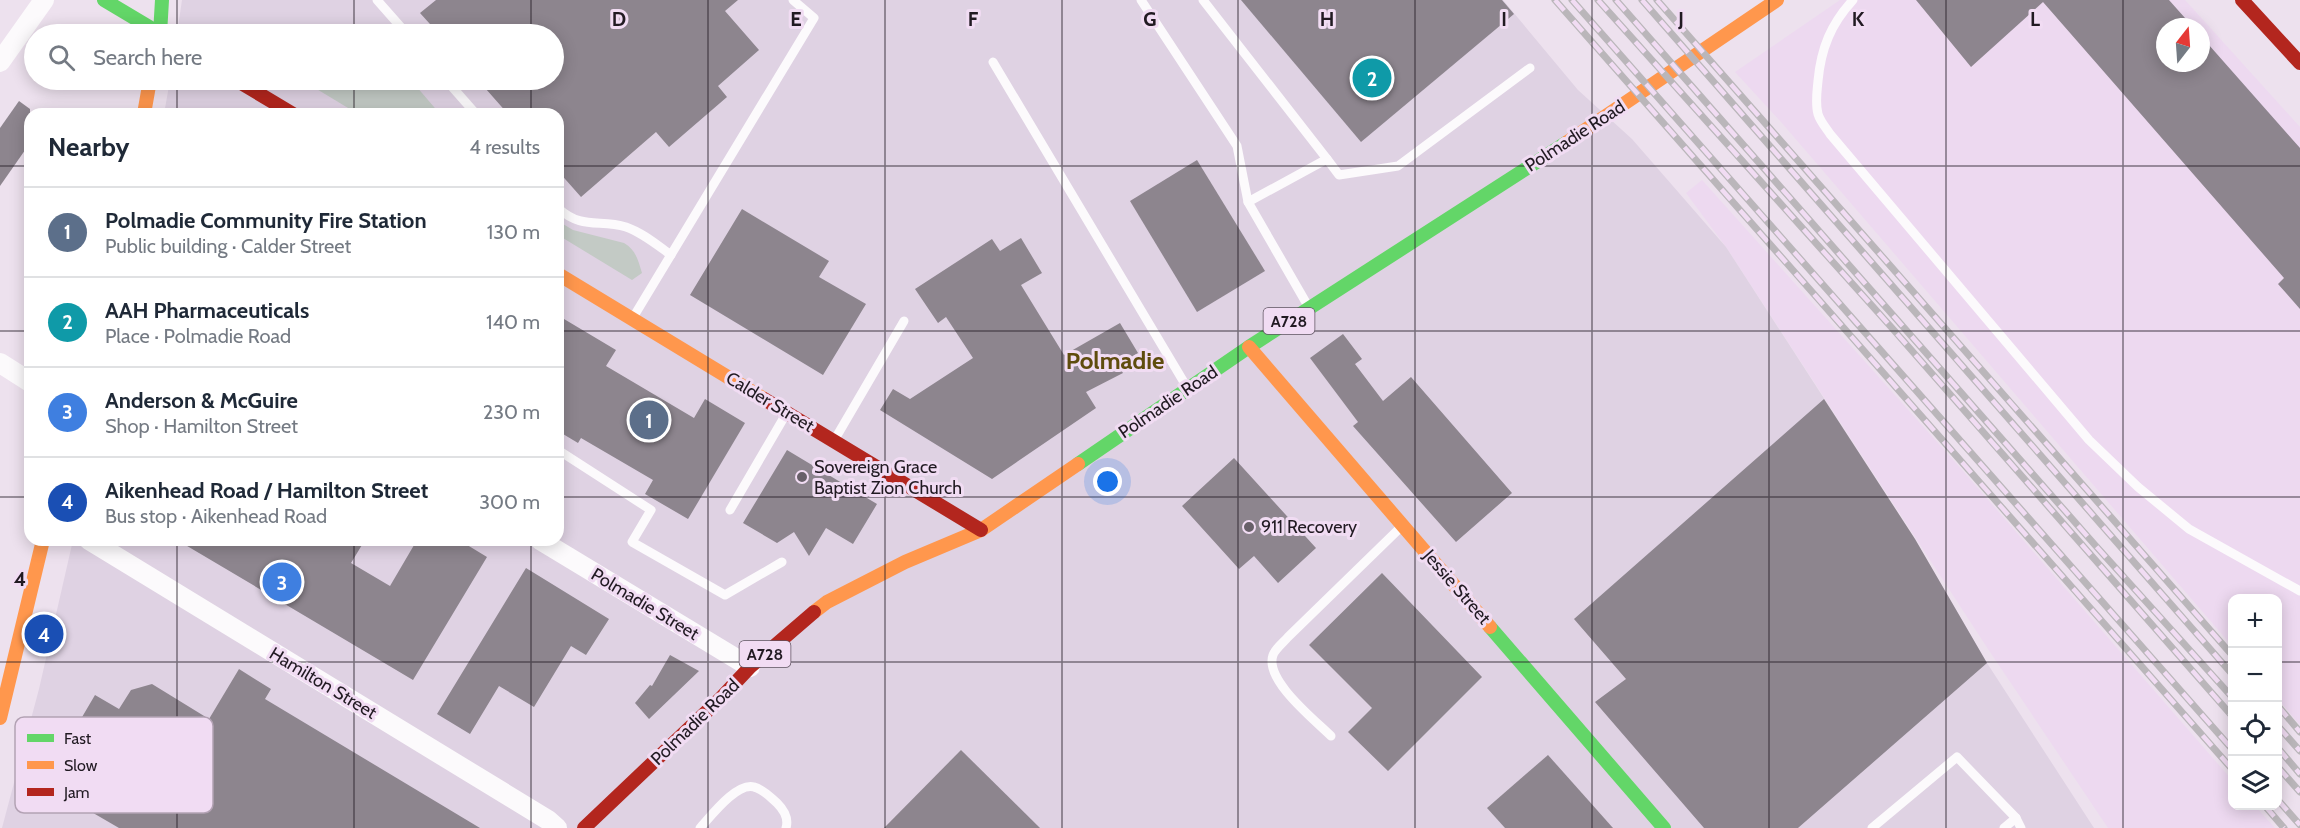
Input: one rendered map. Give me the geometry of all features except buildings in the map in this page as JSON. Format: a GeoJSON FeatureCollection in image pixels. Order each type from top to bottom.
{"type":"FeatureCollection","features":[{"type":"Feature","properties":{"kind":"main road"},"geometry":{"type":"LineString","coordinates":[[104,0],[144,24]]}},
{"type":"Feature","properties":{"kind":"main road"},"geometry":{"type":"LineString","coordinates":[[161,24],[162,0]]}},
{"type":"Feature","properties":{"kind":"main road","name":"Polmadie Road"},"geometry":{"type":"LineString","coordinates":[[584,828],[750,668],[827,602],[905,562],[981,530],[1249,347],[1602,119],[1777,0]]}},
{"type":"Feature","properties":{"kind":"main road"},"geometry":{"type":"LineString","coordinates":[[2242,0],[2300,63]]}},
{"type":"Feature","properties":{"kind":"main road"},"geometry":{"type":"LineString","coordinates":[[145,108],[148,90]]}},
{"type":"Feature","properties":{"kind":"main road"},"geometry":{"type":"LineString","coordinates":[[253,90],[283,108]]}},
{"type":"Feature","properties":{"kind":"main road","name":"Calder Street"},"geometry":{"type":"LineString","coordinates":[[564,281],[632,318],[981,530]]}},
{"type":"Feature","properties":{"kind":"main road","name":"Jessie Street"},"geometry":{"type":"LineString","coordinates":[[1249,347],[1664,828]]}},
{"type":"Feature","properties":{"kind":"main road"},"geometry":{"type":"LineString","coordinates":[[0,718],[42,546]]}},
{"type":"Feature","properties":{"kind":"street"},"geometry":{"type":"LineString","coordinates":[[27,24],[44,0]]}},
{"type":"Feature","properties":{"kind":"street"},"geometry":{"type":"LineString","coordinates":[[0,62],[24,28]]}},
{"type":"Feature","properties":{"kind":"street"},"geometry":{"type":"LineString","coordinates":[[0,363],[24,378]]}},
{"type":"Feature","properties":{"kind":"street","name":"Hamilton Street"},"geometry":{"type":"LineString","coordinates":[[99,546],[548,820],[557,828]]}},
{"type":"Feature","properties":{"kind":"street","name":"Polmadie Street"},"geometry":{"type":"LineString","coordinates":[[550,546],[750,668]]}},
{"type":"Feature","properties":{"kind":"lane"},"geometry":{"type":"LineString","coordinates":[[376,0],[397,24]]}},
{"type":"Feature","properties":{"kind":"lane"},"geometry":{"type":"LineString","coordinates":[[632,318],[814,18],[793,0]]}},
{"type":"Feature","properties":{"kind":"lane"},"geometry":{"type":"LineString","coordinates":[[1141,0],[1237,146],[1248,202],[1309,308]]}},
{"type":"Feature","properties":{"kind":"lane"},"geometry":{"type":"LineString","coordinates":[[1203,0],[1339,175],[1398,166],[1530,68]]}},
{"type":"Feature","properties":{"kind":"lane"},"geometry":{"type":"LineString","coordinates":[[1853,0],[1830,30],[1820,57],[1816,101],[1818,115],[1830,134],[2090,440],[2116,467],[2189,529],[2300,591]]}},
{"type":"Feature","properties":{"kind":"lane"},"geometry":{"type":"LineString","coordinates":[[993,62],[1188,389]]}},
{"type":"Feature","properties":{"kind":"lane"},"geometry":{"type":"LineString","coordinates":[[455,90],[471,108]]}},
{"type":"Feature","properties":{"kind":"lane"},"geometry":{"type":"LineString","coordinates":[[1248,202],[1327,159]]}},
{"type":"Feature","properties":{"kind":"lane"},"geometry":{"type":"LineString","coordinates":[[564,213],[584,223],[624,226],[642,234],[671,255]]}},
{"type":"Feature","properties":{"kind":"lane"},"geometry":{"type":"LineString","coordinates":[[834,441],[904,321]]}},
{"type":"Feature","properties":{"kind":"lane"},"geometry":{"type":"LineString","coordinates":[[730,510],[787,412]]}},
{"type":"Feature","properties":{"kind":"lane"},"geometry":{"type":"LineString","coordinates":[[564,454],[651,510],[632,542],[725,595],[782,562]]}},
{"type":"Feature","properties":{"kind":"lane"},"geometry":{"type":"LineString","coordinates":[[1332,736],[1282,686],[1273,671],[1273,655],[1288,637],[1403,525]]}},
{"type":"Feature","properties":{"kind":"lane"},"geometry":{"type":"LineString","coordinates":[[1872,828],[1957,757],[2016,818],[2021,828]]}},
{"type":"Feature","properties":{"kind":"lane"},"geometry":{"type":"LineString","coordinates":[[699,828],[737,790],[746,786],[763,791],[782,808],[787,817],[786,828]]}},
{"type":"Feature","properties":{"kind":"lane"},"geometry":{"type":"LineString","coordinates":[[2004,828],[2016,818]]}},
{"type":"Feature","properties":{"kind":"shaded area"},"geometry":{"type":"Polygon","coordinates":[[[182,0],[1503,0],[1578,90],[1632,139],[1726,247],[1915,539],[1987,663],[2094,828],[2,828],[15,779],[15,813],[213,813],[213,717],[32,717],[72,546],[564,546],[564,108],[165,108],[168,90],[564,90],[564,24],[178,24],[182,0]]]}},
{"type":"Feature","properties":{"kind":"shaded area"},"geometry":{"type":"Polygon","coordinates":[[[1840,0],[2185,0],[2201,18],[2156,18],[2156,72],[2210,72],[2210,28],[2300,127],[2300,725],[2282,704],[2282,594],[2228,594],[2228,641],[1781,122],[1735,72],[1840,0]]]}},
{"type":"Feature","properties":{"kind":"shaded area"},"geometry":{"type":"Polygon","coordinates":[[[318,90],[419,90],[435,108],[348,108],[318,90]]]}},
{"type":"Feature","properties":{"kind":"shaded area"},"geometry":{"type":"Polygon","coordinates":[[[1702,180],[1963,471],[2228,775],[2228,810],[2259,810],[2275,828],[2108,828],[1988,649],[1726,247],[1686,193],[1702,180]]]}},
{"type":"Feature","properties":{"kind":"shaded area"},"geometry":{"type":"Polygon","coordinates":[[[564,225],[573,230],[628,246],[634,252],[642,273],[632,280],[564,239],[564,225]]]}},
{"type":"Feature","properties":{"kind":"railway"},"geometry":{"type":"LineString","coordinates":[[1555,0],[2228,764]]}},
{"type":"Feature","properties":{"kind":"railway"},"geometry":{"type":"LineString","coordinates":[[1572,0],[2228,744]]}},
{"type":"Feature","properties":{"kind":"railway"},"geometry":{"type":"LineString","coordinates":[[1598,0],[1892,328],[2228,711]]}},
{"type":"Feature","properties":{"kind":"railway"},"geometry":{"type":"LineString","coordinates":[[1616,0],[2095,545],[2228,693]]}},
{"type":"Feature","properties":{"kind":"railway"},"geometry":{"type":"LineString","coordinates":[[1642,0],[2228,669]]}},
{"type":"Feature","properties":{"kind":"railway"},"geometry":{"type":"LineString","coordinates":[[1657,0],[2228,650]]}},
{"type":"Feature","properties":{"kind":"railway"},"geometry":{"type":"LineString","coordinates":[[2282,711],[2300,732]]}},
{"type":"Feature","properties":{"kind":"railway"},"geometry":{"type":"LineString","coordinates":[[2282,731],[2300,751]]}},
{"type":"Feature","properties":{"kind":"railway"},"geometry":{"type":"LineString","coordinates":[[2282,753],[2300,774]]}},
{"type":"Feature","properties":{"kind":"railway"},"geometry":{"type":"LineString","coordinates":[[2282,772],[2300,792]]}},
{"type":"Feature","properties":{"kind":"railway"},"geometry":{"type":"LineString","coordinates":[[2282,805],[2300,825]]}},
{"type":"Feature","properties":{"kind":"railway"},"geometry":{"type":"LineString","coordinates":[[2268,810],[2284,828]]}},
{"type":"Feature","properties":{"kind":"traffic: fast"},"geometry":{"type":"LineString","coordinates":[[104,0],[144,24]]}},
{"type":"Feature","properties":{"kind":"traffic: fast"},"geometry":{"type":"LineString","coordinates":[[161,24],[162,0]]}},
{"type":"Feature","properties":{"kind":"traffic: fast"},"geometry":{"type":"LineString","coordinates":[[1078,464],[1249,347],[1566,143]]}},
{"type":"Feature","properties":{"kind":"traffic: fast"},"geometry":{"type":"LineString","coordinates":[[1490,627],[1664,828]]}},
{"type":"Feature","properties":{"kind":"traffic: slow"},"geometry":{"type":"LineString","coordinates":[[1566,143],[1777,0]]}},
{"type":"Feature","properties":{"kind":"traffic: slow"},"geometry":{"type":"LineString","coordinates":[[145,108],[148,90]]}},
{"type":"Feature","properties":{"kind":"traffic: slow"},"geometry":{"type":"LineString","coordinates":[[564,278],[764,399]]}},
{"type":"Feature","properties":{"kind":"traffic: slow"},"geometry":{"type":"LineString","coordinates":[[1249,347],[1490,627]]}},
{"type":"Feature","properties":{"kind":"traffic: slow"},"geometry":{"type":"LineString","coordinates":[[814,612],[827,602],[905,562],[981,530],[1078,464]]}},
{"type":"Feature","properties":{"kind":"traffic: slow"},"geometry":{"type":"LineString","coordinates":[[0,718],[42,546]]}},
{"type":"Feature","properties":{"kind":"traffic: jam"},"geometry":{"type":"LineString","coordinates":[[2242,0],[2300,63]]}},
{"type":"Feature","properties":{"kind":"traffic: jam"},"geometry":{"type":"LineString","coordinates":[[253,90],[283,108]]}},
{"type":"Feature","properties":{"kind":"traffic: jam"},"geometry":{"type":"LineString","coordinates":[[764,399],[981,530]]}},
{"type":"Feature","properties":{"kind":"traffic: jam"},"geometry":{"type":"LineString","coordinates":[[584,828],[721,698],[750,667],[814,612]]}},
{"type":"Feature","properties":{"kind":"place","name":"AAH Pharmaceuticals"},"geometry":{"type":"Point","coordinates":[1372,78]}},
{"type":"Feature","properties":{"kind":"place","name":"Polmadie Community Fire Station"},"geometry":{"type":"Point","coordinates":[649,420]}},
{"type":"Feature","properties":{"kind":"place","name":"Sovereign Grace Baptist Zion Church"},"geometry":{"type":"Point","coordinates":[802,477]}},
{"type":"Feature","properties":{"kind":"place","name":"911 Recovery"},"geometry":{"type":"Point","coordinates":[1249,527]}},
{"type":"Feature","properties":{"kind":"place","name":"Anderson & McGuire"},"geometry":{"type":"Point","coordinates":[282,582]}},
{"type":"Feature","properties":{"kind":"place","name":"Aikenhead Road / Hamilton Street"},"geometry":{"type":"Point","coordinates":[44,634]}},
{"type":"Feature","properties":{"kind":"district","name":"Polmadie"},"geometry":{"type":"Point","coordinates":[1115,360]}}]}
